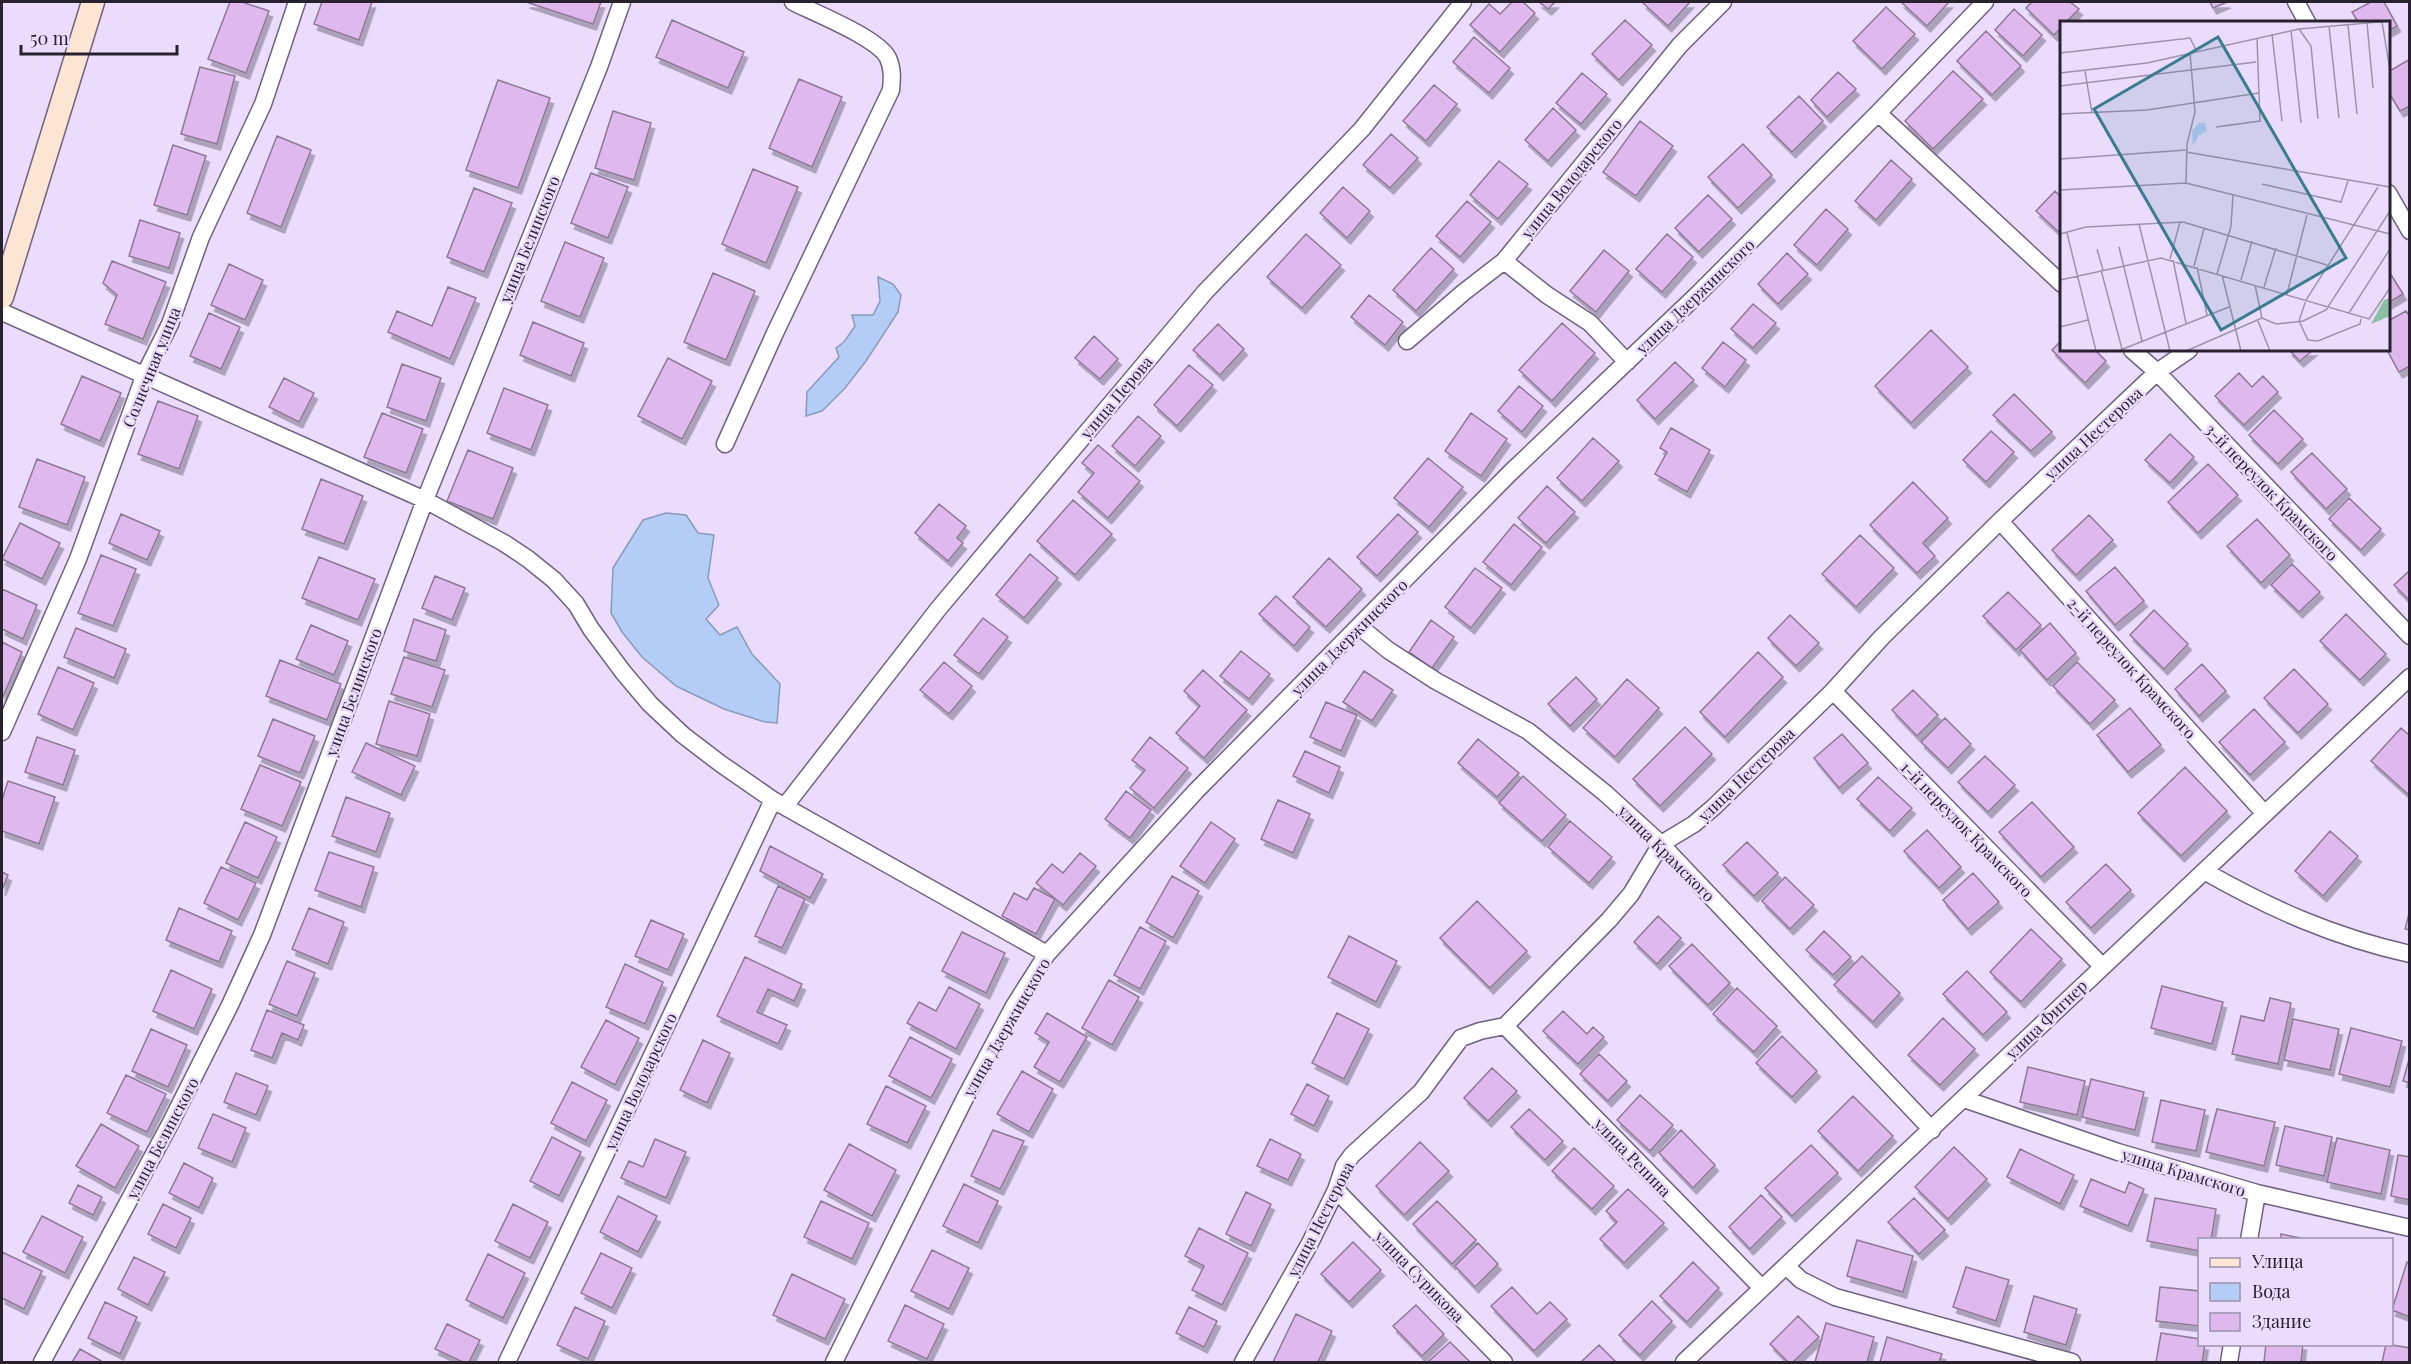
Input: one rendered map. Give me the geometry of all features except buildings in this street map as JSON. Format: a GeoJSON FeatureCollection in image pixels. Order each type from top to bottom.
{"type":"FeatureCollection","features":[{"type":"Feature","properties":{"kind":"main road"},"geometry":{"type":"LineString","coordinates":[[2,297],[10,247],[93,2]]}},
{"type":"Feature","properties":{"kind":"street","name":"Солнечная улица"},"geometry":{"type":"LineString","coordinates":[[2,732],[78,559],[145,374],[170,324],[201,237],[262,104],[297,2]]}},
{"type":"Feature","properties":{"kind":"street","name":"улица Белинского"},"geometry":{"type":"LineString","coordinates":[[42,1362],[169,1126],[230,1005],[262,935],[425,500],[599,66],[622,2]]}},
{"type":"Feature","properties":{"kind":"street"},"geometry":{"type":"LineString","coordinates":[[725,444],[775,333],[891,90],[892,74],[888,58],[879,47],[864,37],[793,2]]}},
{"type":"Feature","properties":{"kind":"street","name":"улица Перова"},"geometry":{"type":"LineString","coordinates":[[779,803],[939,608],[1197,301],[1362,129],[1463,2]]}},
{"type":"Feature","properties":{"kind":"street","name":"улица Володарского"},"geometry":{"type":"LineString","coordinates":[[1407,341],[1504,261],[1680,45],[1723,2]]}},
{"type":"Feature","properties":{"kind":"street","name":"улица Дзержинского"},"geometry":{"type":"LineString","coordinates":[[834,1362],[964,1101],[1014,1006],[1047,954],[1196,791],[1510,473],[1698,294],[1985,2]]}},
{"type":"Feature","properties":{"kind":"street"},"geometry":{"type":"LineString","coordinates":[[2296,2],[2306,21]]}},
{"type":"Feature","properties":{"kind":"street"},"geometry":{"type":"LineString","coordinates":[[1878,113],[2060,283]]}},
{"type":"Feature","properties":{"kind":"street"},"geometry":{"type":"LineString","coordinates":[[2390,198],[2409,231]]}},
{"type":"Feature","properties":{"kind":"street"},"geometry":{"type":"LineString","coordinates":[[1504,261],[1548,295],[1590,323],[1627,362]]}},
{"type":"Feature","properties":{"kind":"street"},"geometry":{"type":"LineString","coordinates":[[2,312],[425,500],[504,543],[554,580],[576,604],[622,672],[650,704],[683,735],[779,803],[1047,954]]}},
{"type":"Feature","properties":{"kind":"street","name":"3-й переулок Крамского"},"geometry":{"type":"LineString","coordinates":[[2133,351],[2157,372],[2409,636]]}},
{"type":"Feature","properties":{"kind":"street","name":"улица Нестерова"},"geometry":{"type":"LineString","coordinates":[[1243,1362],[1309,1245],[1336,1190],[1344,1166],[1352,1155],[1421,1092],[1461,1038],[1480,1030],[1505,1026],[1609,920],[1631,894],[1662,844],[1694,824],[1715,806],[1833,691],[1882,637],[2000,521],[2157,372],[2188,351]]}},
{"type":"Feature","properties":{"kind":"street","name":"2-й переулок Крамского"},"geometry":{"type":"LineString","coordinates":[[2000,521],[2265,814]]}},
{"type":"Feature","properties":{"kind":"street","name":"улица Крамского"},"geometry":{"type":"LineString","coordinates":[[1360,627],[1388,650],[1436,681],[1528,730],[1605,793],[1662,844],[1932,1130]]}},
{"type":"Feature","properties":{"kind":"street","name":"улица Фигнер"},"geometry":{"type":"LineString","coordinates":[[1684,1362],[2409,677]]}},
{"type":"Feature","properties":{"kind":"street","name":"1-й переулок Крамского"},"geometry":{"type":"LineString","coordinates":[[1833,691],[2102,966]]}},
{"type":"Feature","properties":{"kind":"street","name":"улица Володарского"},"geometry":{"type":"LineString","coordinates":[[507,1362],[779,803]]}},
{"type":"Feature","properties":{"kind":"street"},"geometry":{"type":"LineString","coordinates":[[2204,871],[2282,913],[2324,931],[2409,954]]}},
{"type":"Feature","properties":{"kind":"street","name":"улица Репина"},"geometry":{"type":"LineString","coordinates":[[1505,1026],[1762,1288]]}},
{"type":"Feature","properties":{"kind":"street","name":"улица Крамского"},"geometry":{"type":"LineString","coordinates":[[1964,1099],[2118,1152],[2257,1193],[2409,1228]]}},
{"type":"Feature","properties":{"kind":"street","name":"улица Сурикова"},"geometry":{"type":"LineString","coordinates":[[1336,1190],[1504,1362]]}},
{"type":"Feature","properties":{"kind":"street"},"geometry":{"type":"LineString","coordinates":[[2249,1238],[2257,1193]]}},
{"type":"Feature","properties":{"kind":"street"},"geometry":{"type":"LineString","coordinates":[[1786,1266],[1801,1280],[1835,1297],[2072,1362]]}},
{"type":"Feature","properties":{"kind":"street"},"geometry":{"type":"LineString","coordinates":[[2229,1362],[2232,1346]]}},
{"type":"Feature","properties":{"kind":"water"},"geometry":{"type":"Polygon","coordinates":[[[878,277],[893,284],[901,295],[898,312],[845,388],[822,411],[806,416],[807,392],[839,357],[836,348],[844,342],[855,326],[852,315],[873,315],[880,301],[878,277]]]}},
{"type":"Feature","properties":{"kind":"water"},"geometry":{"type":"Polygon","coordinates":[[[666,513],[686,515],[698,533],[714,535],[708,578],[719,605],[706,619],[720,635],[737,627],[752,654],[780,684],[777,723],[765,722],[724,709],[676,686],[642,657],[622,632],[611,613],[613,568],[643,520],[666,513]]]}}]}
